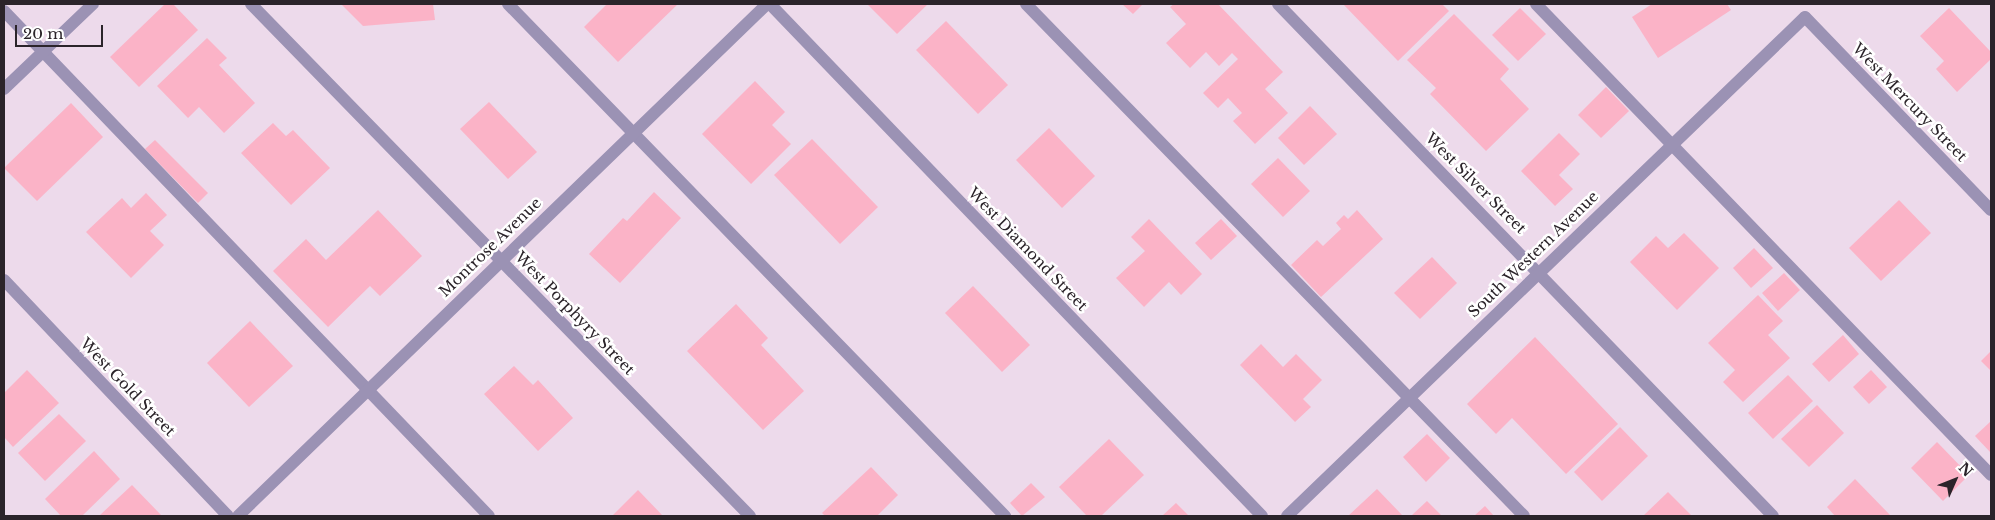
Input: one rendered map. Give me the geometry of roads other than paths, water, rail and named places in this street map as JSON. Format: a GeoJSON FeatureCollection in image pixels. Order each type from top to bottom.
{"type":"FeatureCollection","features":[{"type":"Feature","properties":{"kind":"street"},"geometry":{"type":"LineString","coordinates":[[4,89],[93,4]]}},
{"type":"Feature","properties":{"kind":"street","name":"West Porphyry Street"},"geometry":{"type":"LineString","coordinates":[[251,4],[750,516]]}},
{"type":"Feature","properties":{"kind":"street"},"geometry":{"type":"LineString","coordinates":[[508,4],[1005,516]]}},
{"type":"Feature","properties":{"kind":"street","name":"Montrose Avenue"},"geometry":{"type":"LineString","coordinates":[[238,516],[632,132],[768,4]]}},
{"type":"Feature","properties":{"kind":"street","name":"West Diamond Street"},"geometry":{"type":"LineString","coordinates":[[768,4],[1262,516]]}},
{"type":"Feature","properties":{"kind":"street"},"geometry":{"type":"LineString","coordinates":[[1026,4],[1524,516]]}},
{"type":"Feature","properties":{"kind":"street","name":"West Silver Street"},"geometry":{"type":"LineString","coordinates":[[1278,4],[1539,270],[1774,516]]}},
{"type":"Feature","properties":{"kind":"street"},"geometry":{"type":"LineString","coordinates":[[1536,4],[1991,475]]}},
{"type":"Feature","properties":{"kind":"street"},"geometry":{"type":"LineString","coordinates":[[4,11],[366,391],[488,516]]}},
{"type":"Feature","properties":{"kind":"street","name":"South Western Avenue"},"geometry":{"type":"LineString","coordinates":[[1287,516],[1539,270],[1805,17]]}},
{"type":"Feature","properties":{"kind":"street","name":"West Mercury Street"},"geometry":{"type":"LineString","coordinates":[[1805,17],[1991,210]]}},
{"type":"Feature","properties":{"kind":"street","name":"West Gold Street"},"geometry":{"type":"LineString","coordinates":[[4,280],[228,516]]}}]}
